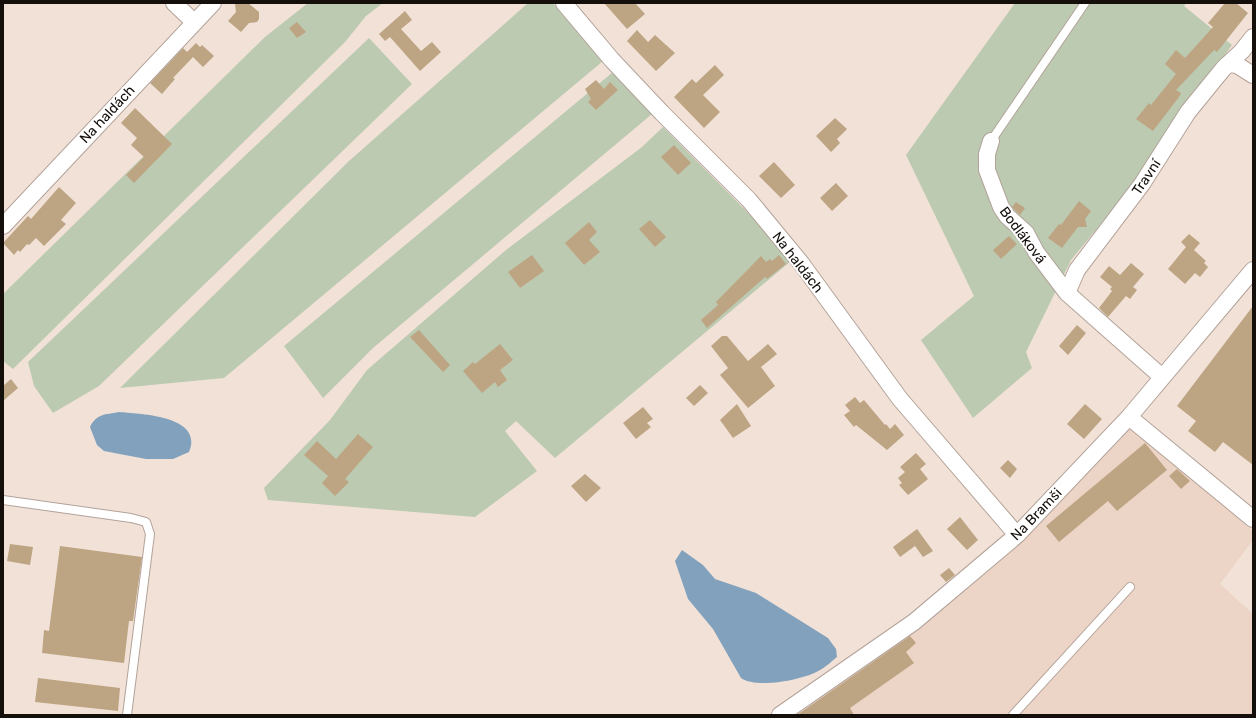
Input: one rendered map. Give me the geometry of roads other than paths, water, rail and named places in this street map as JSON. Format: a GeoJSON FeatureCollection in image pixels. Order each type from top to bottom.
{"type":"FeatureCollection","features":[{"type":"Feature","properties":{"kind":"street"},"geometry":{"type":"LineString","coordinates":[[174,3],[194,22]]}},
{"type":"Feature","properties":{"kind":"street","name":"Na haldách"},"geometry":{"type":"LineString","coordinates":[[3,226],[213,3]]}},
{"type":"Feature","properties":{"kind":"street","name":"Na haldách"},"geometry":{"type":"LineString","coordinates":[[564,3],[637,87],[748,200],[800,263],[900,399],[1017,535]]}},
{"type":"Feature","properties":{"kind":"street","name":"Travní"},"geometry":{"type":"LineString","coordinates":[[1067,293],[1077,270],[1142,184],[1188,112],[1228,64],[1242,51],[1253,37]]}},
{"type":"Feature","properties":{"kind":"street"},"geometry":{"type":"LineString","coordinates":[[1228,64],[1237,65],[1253,75]]}},
{"type":"Feature","properties":{"kind":"street","name":"Bodláková"},"geometry":{"type":"LineString","coordinates":[[991,141],[986,163],[987,170],[1001,207],[1007,216],[1026,233],[1036,252],[1067,293],[1162,377]]}},
{"type":"Feature","properties":{"kind":"street","name":"Na Bramši"},"geometry":{"type":"LineString","coordinates":[[780,715],[914,622],[1017,535],[1129,417],[1253,270]]}},
{"type":"Feature","properties":{"kind":"street"},"geometry":{"type":"LineString","coordinates":[[1129,417],[1253,520]]}},
{"type":"Feature","properties":{"kind":"lane","name":"Bodláková"},"geometry":{"type":"LineString","coordinates":[[991,141],[1085,3]]}},
{"type":"Feature","properties":{"kind":"lane"},"geometry":{"type":"LineString","coordinates":[[3,500],[131,518],[146,522],[150,534],[127,715]]}},
{"type":"Feature","properties":{"kind":"lane"},"geometry":{"type":"LineString","coordinates":[[1013,715],[1130,587]]}},
{"type":"Feature","properties":{"kind":"water"},"geometry":{"type":"Polygon","coordinates":[[[119,412],[155,416],[180,424],[188,431],[191,440],[189,452],[173,459],[146,459],[104,451],[97,445],[90,427],[99,417],[106,414],[119,412]]]}},
{"type":"Feature","properties":{"kind":"water"},"geometry":{"type":"Polygon","coordinates":[[[682,550],[703,565],[715,579],[756,593],[828,638],[836,649],[837,657],[827,666],[813,674],[792,680],[757,683],[741,678],[713,629],[688,599],[675,561],[682,550]]]}}]}
